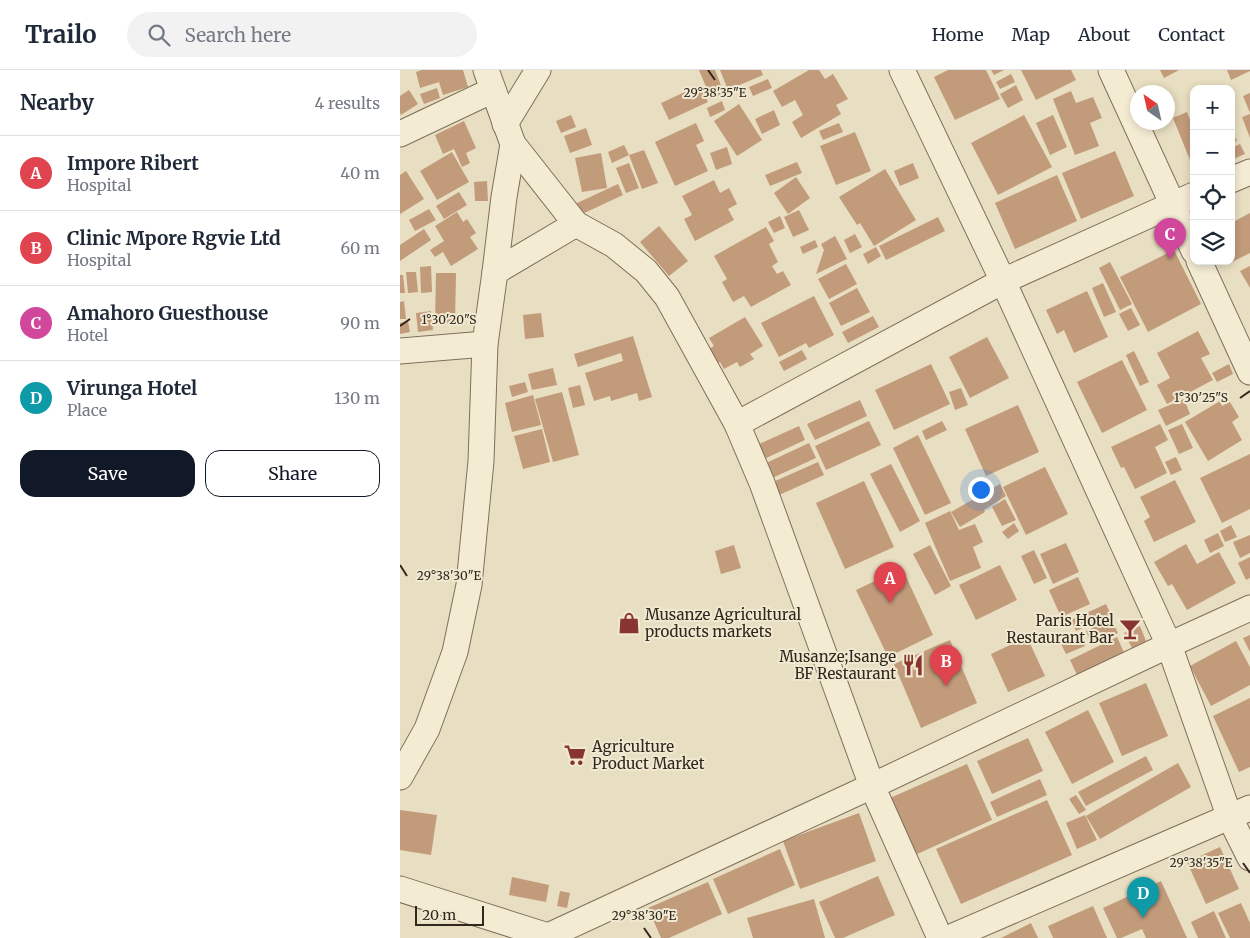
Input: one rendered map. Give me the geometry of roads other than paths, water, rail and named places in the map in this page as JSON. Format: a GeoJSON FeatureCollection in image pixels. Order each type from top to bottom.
{"type":"FeatureCollection","features":[{"type":"Feature","properties":{"kind":"street"},"geometry":{"type":"LineString","coordinates":[[400,777],[426,729],[455,652],[469,584],[481,461],[484,344],[504,197],[509,134],[538,70]]}},
{"type":"Feature","properties":{"kind":"street"},"geometry":{"type":"LineString","coordinates":[[902,70],[1003,281],[1169,645],[1240,813],[1250,858]]}},
{"type":"Feature","properties":{"kind":"street"},"geometry":{"type":"LineString","coordinates":[[1111,70],[1183,200],[1190,232]]}},
{"type":"Feature","properties":{"kind":"street"},"geometry":{"type":"LineString","coordinates":[[400,134],[490,80],[509,134],[576,224],[614,246],[646,272],[667,297],[736,424],[762,483],[872,786],[940,938]]}},
{"type":"Feature","properties":{"kind":"street"},"geometry":{"type":"LineString","coordinates":[[1235,178],[1250,172]]}},
{"type":"Feature","properties":{"kind":"street"},"geometry":{"type":"LineString","coordinates":[[736,424],[1003,281],[1183,200]]}},
{"type":"Feature","properties":{"kind":"street"},"geometry":{"type":"LineString","coordinates":[[495,272],[576,224]]}},
{"type":"Feature","properties":{"kind":"street"},"geometry":{"type":"LineString","coordinates":[[1201,265],[1250,372]]}},
{"type":"Feature","properties":{"kind":"street"},"geometry":{"type":"LineString","coordinates":[[400,351],[484,344]]}},
{"type":"Feature","properties":{"kind":"street"},"geometry":{"type":"LineString","coordinates":[[400,889],[553,937],[1250,608]]}},
{"type":"Feature","properties":{"kind":"street"},"geometry":{"type":"LineString","coordinates":[[949,938],[1240,813]]}},
{"type":"Feature","properties":{"kind":"place","name":"Amahoro Guesthouse"},"geometry":{"type":"Point","coordinates":[1170,259]}},
{"type":"Feature","properties":{"kind":"place","name":"Impore Ribert"},"geometry":{"type":"Point","coordinates":[890,603]}},
{"type":"Feature","properties":{"kind":"place","name":"Musanze Agricultural products markets"},"geometry":{"type":"Point","coordinates":[629,623]}},
{"type":"Feature","properties":{"kind":"place","name":"Paris Hotel Restaurant Bar"},"geometry":{"type":"Point","coordinates":[1130,629]}},
{"type":"Feature","properties":{"kind":"place","name":"Musanze;Isange BF Restaurant"},"geometry":{"type":"Point","coordinates":[913,665]}},
{"type":"Feature","properties":{"kind":"place","name":"Clinic Mpore Rgvie Ltd"},"geometry":{"type":"Point","coordinates":[946,686]}},
{"type":"Feature","properties":{"kind":"place","name":"Agriculture Product Market"},"geometry":{"type":"Point","coordinates":[575,755]}},
{"type":"Feature","properties":{"kind":"place","name":"Virunga Hotel"},"geometry":{"type":"Point","coordinates":[1143,918]}}]}
